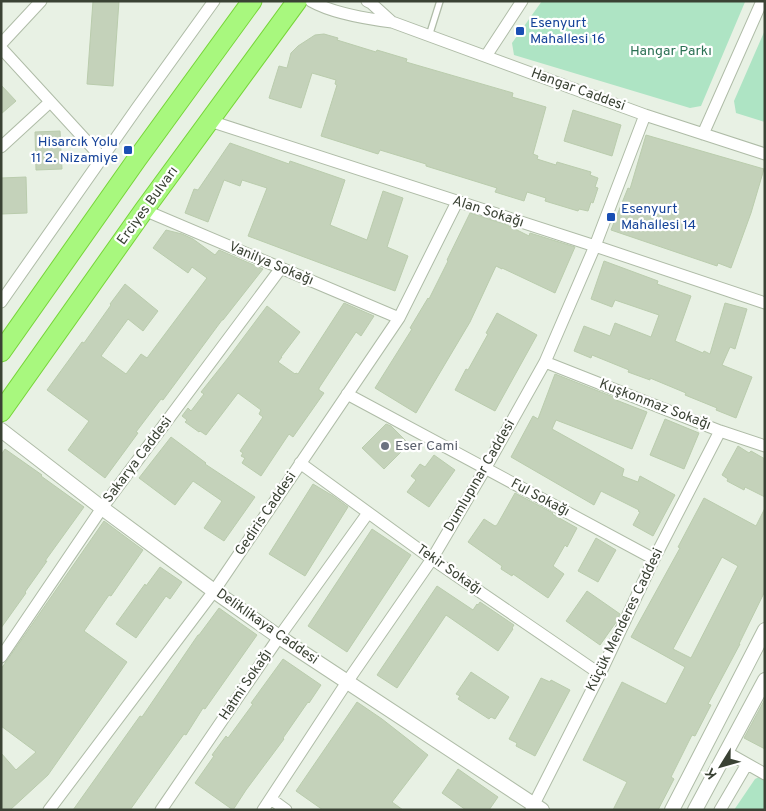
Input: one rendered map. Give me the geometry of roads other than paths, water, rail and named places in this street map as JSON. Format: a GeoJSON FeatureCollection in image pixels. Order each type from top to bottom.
{"type":"FeatureCollection","features":[{"type":"Feature","properties":{"kind":"highway"},"geometry":{"type":"LineString","coordinates":[[1,352],[137,159],[252,1]]}},
{"type":"Feature","properties":{"kind":"highway","name":"Erciyes Bulvarı"},"geometry":{"type":"LineString","coordinates":[[1,412],[144,210],[297,1]]}},
{"type":"Feature","properties":{"kind":"street"},"geometry":{"type":"LineString","coordinates":[[41,1],[1,46],[102,158]]}},
{"type":"Feature","properties":{"kind":"street"},"geometry":{"type":"LineString","coordinates":[[1,302],[214,1]]}},
{"type":"Feature","properties":{"kind":"street","name":"Hangar Caddesi"},"geometry":{"type":"LineString","coordinates":[[311,1],[323,7],[369,19],[392,22],[645,115],[765,154]]}},
{"type":"Feature","properties":{"kind":"street"},"geometry":{"type":"LineString","coordinates":[[486,56],[522,1]]}},
{"type":"Feature","properties":{"kind":"street"},"geometry":{"type":"LineString","coordinates":[[702,134],[762,1]]}},
{"type":"Feature","properties":{"kind":"street","name":"Hangar Caddesi"},"geometry":{"type":"LineString","coordinates":[[370,2],[392,22]]}},
{"type":"Feature","properties":{"kind":"street"},"geometry":{"type":"LineString","coordinates":[[1,147],[50,102]]}},
{"type":"Feature","properties":{"kind":"street","name":"Dumlupınar Caddesi"},"geometry":{"type":"LineString","coordinates":[[263,810],[432,559],[545,362],[595,246],[645,115]]}},
{"type":"Feature","properties":{"kind":"street","name":"Alan Sokağı"},"geometry":{"type":"LineString","coordinates":[[210,121],[765,303]]}},
{"type":"Feature","properties":{"kind":"street","name":"Gediris Caddesi"},"geometry":{"type":"LineString","coordinates":[[49,810],[214,591],[300,464],[398,318],[458,202]]}},
{"type":"Feature","properties":{"kind":"street","name":"Vanilya Sokağı"},"geometry":{"type":"LineString","coordinates":[[144,210],[398,318]]}},
{"type":"Feature","properties":{"kind":"street","name":"Sakarya Caddesi"},"geometry":{"type":"LineString","coordinates":[[1,657],[102,508],[281,268]]}},
{"type":"Feature","properties":{"kind":"street","name":"Kuşkonmaz Sokağı"},"geometry":{"type":"LineString","coordinates":[[545,362],[720,431],[765,446]]}},
{"type":"Feature","properties":{"kind":"street","name":"Ful Sokağı"},"geometry":{"type":"LineString","coordinates":[[347,394],[654,559]]}},
{"type":"Feature","properties":{"kind":"street","name":"Deliklikaya Caddesi"},"geometry":{"type":"LineString","coordinates":[[1,430],[102,508],[279,637],[536,808]]}},
{"type":"Feature","properties":{"kind":"street","name":"Küçük Menderes Caddesi"},"geometry":{"type":"LineString","coordinates":[[536,808],[654,559],[720,431]]}},
{"type":"Feature","properties":{"kind":"street","name":"Tekir Sokağı"},"geometry":{"type":"LineString","coordinates":[[300,464],[432,559],[600,674]]}},
{"type":"Feature","properties":{"kind":"street","name":"Hatmi Sokağı"},"geometry":{"type":"LineString","coordinates":[[161,810],[279,637],[368,513]]}},
{"type":"Feature","properties":{"kind":"street"},"geometry":{"type":"LineString","coordinates":[[672,810],[765,630]]}},
{"type":"Feature","properties":{"kind":"street"},"geometry":{"type":"LineString","coordinates":[[695,810],[765,680]]}},
{"type":"Feature","properties":{"kind":"street"},"geometry":{"type":"LineString","coordinates":[[726,752],[765,774]]}},
{"type":"Feature","properties":{"kind":"street"},"geometry":{"type":"LineString","coordinates":[[720,810],[747,764]]}},
{"type":"Feature","properties":{"kind":"street"},"geometry":{"type":"LineString","coordinates":[[271,799],[286,810]]}},
{"type":"Feature","properties":{"kind":"lane"},"geometry":{"type":"LineString","coordinates":[[429,36],[440,1]]}},
{"type":"Feature","properties":{"kind":"place","name":"Esenyurt Mahallesi 16"},"geometry":{"type":"Point","coordinates":[520,31]}},
{"type":"Feature","properties":{"kind":"place","name":"Hisarcık Yolu 11 2. Nizamiye"},"geometry":{"type":"Point","coordinates":[128,150]}},
{"type":"Feature","properties":{"kind":"place","name":"Esenyurt Mahallesi 14"},"geometry":{"type":"Point","coordinates":[611,217]}},
{"type":"Feature","properties":{"kind":"place","name":"Eser Cami"},"geometry":{"type":"Point","coordinates":[385,446]}},
{"type":"Feature","properties":{"kind":"park label","name":"Hangar Parkı"},"geometry":{"type":"Point","coordinates":[671,51]}}]}
